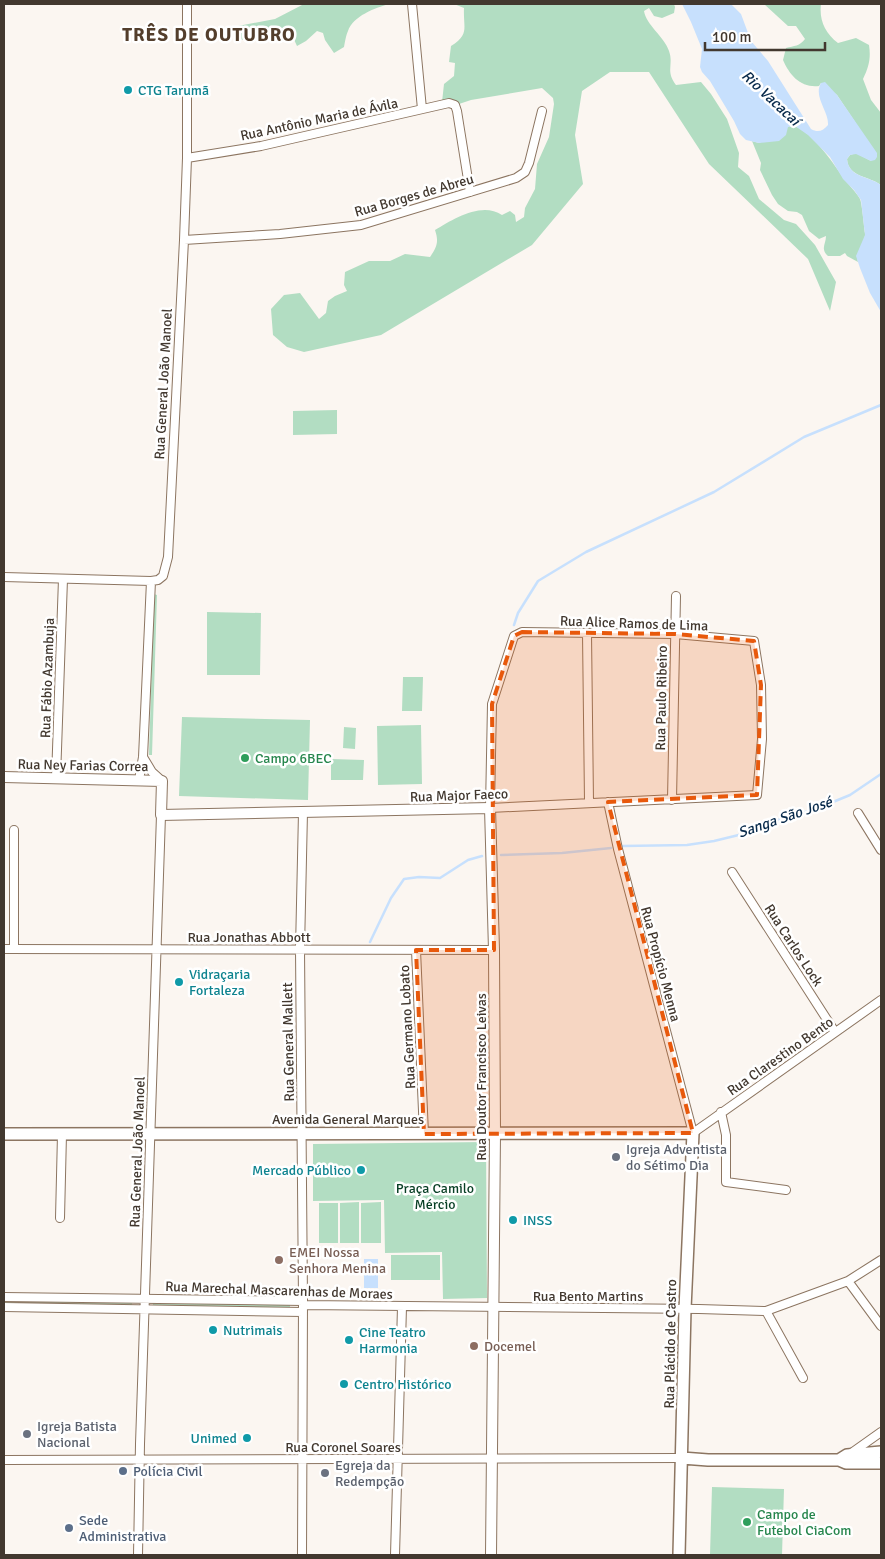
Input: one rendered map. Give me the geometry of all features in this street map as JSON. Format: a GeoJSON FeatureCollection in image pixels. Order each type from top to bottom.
{"type":"FeatureCollection","features":[{"type":"Feature","properties":{"kind":"main road","name":"Avenida General Marques"},"geometry":{"type":"LineString","coordinates":[[4,1134],[693,1133]]}},
{"type":"Feature","properties":{"kind":"main road","name":"Rua Plácido de Castro"},"geometry":{"type":"LineString","coordinates":[[679,1555],[685,1309],[693,1133]]}},
{"type":"Feature","properties":{"kind":"main road"},"geometry":{"type":"LineString","coordinates":[[844,1459],[881,1452]]}},
{"type":"Feature","properties":{"kind":"main road"},"geometry":{"type":"LineString","coordinates":[[682,1458],[708,1460],[844,1459],[881,1463]]}},
{"type":"Feature","properties":{"kind":"street","name":"Rua General João Manoel"},"geometry":{"type":"LineString","coordinates":[[151,581],[158,580],[163,576],[168,557],[184,240],[187,4]]}},
{"type":"Feature","properties":{"kind":"street"},"geometry":{"type":"LineString","coordinates":[[412,4],[422,110]]}},
{"type":"Feature","properties":{"kind":"street","name":"Rua Antônio Maria de Ávila"},"geometry":{"type":"LineString","coordinates":[[186,158],[261,146],[449,103],[456,105],[470,192]]}},
{"type":"Feature","properties":{"kind":"street","name":"Rua Borges de Abreu"},"geometry":{"type":"LineString","coordinates":[[184,240],[280,234],[361,225],[516,178],[525,172],[529,163],[542,111]]}},
{"type":"Feature","properties":{"kind":"street"},"geometry":{"type":"LineString","coordinates":[[4,577],[151,581],[143,757],[139,780]]}},
{"type":"Feature","properties":{"kind":"street","name":"Rua Fábio Azambuja"},"geometry":{"type":"LineString","coordinates":[[56,778],[63,579]]}},
{"type":"Feature","properties":{"kind":"street","name":"Rua Paulo Ribeiro"},"geometry":{"type":"LineString","coordinates":[[672,800],[676,596]]}},
{"type":"Feature","properties":{"kind":"street","name":"Rua Alice Ramos de Lima"},"geometry":{"type":"LineString","coordinates":[[490,808],[492,704],[514,636],[522,632],[675,634],[754,641],[761,685],[762,739],[757,795]]}},
{"type":"Feature","properties":{"kind":"street"},"geometry":{"type":"LineString","coordinates":[[587,633],[589,802]]}},
{"type":"Feature","properties":{"kind":"street"},"geometry":{"type":"LineString","coordinates":[[143,757],[152,772],[162,780]]}},
{"type":"Feature","properties":{"kind":"street","name":"Rua Ney Farias Correa"},"geometry":{"type":"LineString","coordinates":[[4,777],[162,780]]}},
{"type":"Feature","properties":{"kind":"street","name":"Rua General João Manoel"},"geometry":{"type":"LineString","coordinates":[[138,1555],[139,1460],[162,780]]}},
{"type":"Feature","properties":{"kind":"street","name":"Rua Major Faeco"},"geometry":{"type":"LineString","coordinates":[[161,815],[490,808],[757,795]]}},
{"type":"Feature","properties":{"kind":"street","name":"Rua Propício Menna"},"geometry":{"type":"LineString","coordinates":[[608,802],[618,849],[693,1133]]}},
{"type":"Feature","properties":{"kind":"street","name":"Rua Doutor Francisco Leivas"},"geometry":{"type":"LineString","coordinates":[[490,808],[494,950],[495,1134],[491,1555]]}},
{"type":"Feature","properties":{"kind":"street","name":"Rua General Mallett"},"geometry":{"type":"LineString","coordinates":[[302,1555],[303,1306],[300,949],[303,812]]}},
{"type":"Feature","properties":{"kind":"street"},"geometry":{"type":"LineString","coordinates":[[858,813],[881,850]]}},
{"type":"Feature","properties":{"kind":"street"},"geometry":{"type":"LineString","coordinates":[[14,830],[14,949]]}},
{"type":"Feature","properties":{"kind":"street","name":"Rua Carlos Lock"},"geometry":{"type":"LineString","coordinates":[[732,872],[835,1032]]}},
{"type":"Feature","properties":{"kind":"street","name":"Rua Jonathas Abbott"},"geometry":{"type":"LineString","coordinates":[[4,949],[494,950]]}},
{"type":"Feature","properties":{"kind":"street","name":"Rua Germano Lobato"},"geometry":{"type":"LineString","coordinates":[[416,950],[424,1134]]}},
{"type":"Feature","properties":{"kind":"street","name":"Rua Clarestino Bento"},"geometry":{"type":"LineString","coordinates":[[693,1133],[881,1000]]}},
{"type":"Feature","properties":{"kind":"street"},"geometry":{"type":"LineString","coordinates":[[721,1112],[726,1135],[726,1182],[786,1190]]}},
{"type":"Feature","properties":{"kind":"street"},"geometry":{"type":"LineString","coordinates":[[60,1218],[62,1134]]}},
{"type":"Feature","properties":{"kind":"street","name":"Rua Bento Martins"},"geometry":{"type":"LineString","coordinates":[[493,1308],[766,1311],[848,1281],[881,1260]]}},
{"type":"Feature","properties":{"kind":"street"},"geometry":{"type":"LineString","coordinates":[[848,1281],[881,1326]]}},
{"type":"Feature","properties":{"kind":"street","name":"Rua Marechal Mascarenhas de Moraes"},"geometry":{"type":"LineString","coordinates":[[4,1297],[145,1298],[303,1306]]}},
{"type":"Feature","properties":{"kind":"street","name":"Rua Marechal Mascarenhas de Moraes"},"geometry":{"type":"LineString","coordinates":[[4,1307],[145,1310],[303,1306],[493,1308]]}},
{"type":"Feature","properties":{"kind":"street"},"geometry":{"type":"LineString","coordinates":[[395,1555],[402,1307]]}},
{"type":"Feature","properties":{"kind":"street"},"geometry":{"type":"LineString","coordinates":[[766,1311],[803,1378]]}},
{"type":"Feature","properties":{"kind":"street"},"geometry":{"type":"LineString","coordinates":[[844,1459],[881,1432]]}},
{"type":"Feature","properties":{"kind":"street","name":"Rua Coronel Soares"},"geometry":{"type":"LineString","coordinates":[[4,1460],[682,1458]]}},
{"type":"Feature","properties":{"kind":"highlighted area"},"geometry":{"type":"Polygon","coordinates":[[[522,632],[675,634],[754,641],[761,685],[757,795],[608,802],[693,1133],[424,1134],[416,950],[494,950],[492,704],[514,636],[522,632]]]}},
{"type":"Feature","properties":{"kind":"green space"},"geometry":{"type":"Polygon","coordinates":[[[304,4],[389,4],[371,10],[359,17],[347,33],[344,47],[334,53],[325,40],[323,33],[317,31],[297,46],[291,33],[285,29],[252,39],[242,40],[237,33],[238,26],[275,19],[304,4]]]}},
{"type":"Feature","properties":{"kind":"green space"},"geometry":{"type":"Polygon","coordinates":[[[454,4],[674,4],[674,13],[662,18],[654,16],[649,8],[644,11],[648,21],[667,46],[671,60],[670,72],[673,80],[676,85],[701,82],[727,119],[739,153],[738,167],[749,176],[759,199],[784,220],[796,224],[815,245],[836,282],[830,311],[808,259],[709,164],[649,72],[610,72],[582,91],[575,135],[583,184],[532,245],[381,335],[304,352],[287,347],[273,335],[271,309],[284,295],[300,293],[319,319],[326,313],[328,301],[347,291],[344,285],[345,272],[369,261],[390,261],[405,254],[430,257],[437,244],[435,230],[468,213],[486,210],[502,215],[510,211],[515,215],[516,222],[524,217],[525,208],[535,189],[537,164],[549,137],[554,104],[553,98],[542,88],[471,100],[459,104],[455,101],[442,102],[444,84],[454,76],[455,63],[449,62],[451,46],[461,38],[464,30],[464,8],[454,4]]]}},
{"type":"Feature","properties":{"kind":"green space"},"geometry":{"type":"Polygon","coordinates":[[[764,4],[821,4],[824,26],[838,43],[856,38],[869,45],[869,62],[863,79],[871,100],[881,113],[881,185],[855,173],[848,165],[847,159],[850,155],[856,153],[871,161],[855,122],[837,95],[821,83],[819,86],[813,86],[802,83],[789,71],[783,60],[786,48],[799,44],[805,39],[796,26],[788,26],[764,4]]]}},
{"type":"Feature","properties":{"kind":"green space"},"geometry":{"type":"Polygon","coordinates":[[[791,125],[799,128],[813,139],[860,199],[865,237],[858,254],[858,262],[845,253],[840,256],[828,256],[824,251],[826,236],[819,239],[809,231],[802,215],[797,212],[788,211],[778,204],[772,195],[760,170],[761,163],[752,141],[759,143],[786,131],[787,127],[791,125]]]}},
{"type":"Feature","properties":{"kind":"green space"},"geometry":{"type":"Polygon","coordinates":[[[337,410],[337,434],[293,435],[293,411],[337,410]]]}},
{"type":"Feature","properties":{"kind":"green space"},"geometry":{"type":"Polygon","coordinates":[[[154,594],[157,595],[152,755],[149,755],[154,594]]]}},
{"type":"Feature","properties":{"kind":"green space"},"geometry":{"type":"Polygon","coordinates":[[[207,612],[261,613],[260,675],[207,675],[207,612]]]}},
{"type":"Feature","properties":{"kind":"green space"},"geometry":{"type":"Polygon","coordinates":[[[403,677],[423,677],[422,711],[402,711],[403,677]]]}},
{"type":"Feature","properties":{"kind":"green space","name":"Campo 6BEC"},"geometry":{"type":"Polygon","coordinates":[[[182,717],[310,720],[308,800],[179,796],[182,717]]]}},
{"type":"Feature","properties":{"kind":"green space"},"geometry":{"type":"Polygon","coordinates":[[[421,725],[422,784],[378,785],[377,726],[421,725]]]}},
{"type":"Feature","properties":{"kind":"green space"},"geometry":{"type":"Polygon","coordinates":[[[344,727],[356,728],[355,749],[343,748],[344,727]]]}},
{"type":"Feature","properties":{"kind":"green space"},"geometry":{"type":"Polygon","coordinates":[[[331,759],[364,760],[363,780],[331,780],[331,759]]]}},
{"type":"Feature","properties":{"kind":"green space","name":"Praça Camilo Mércio"},"geometry":{"type":"Polygon","coordinates":[[[486,1142],[487,1298],[443,1299],[442,1252],[385,1253],[384,1200],[313,1201],[313,1144],[486,1142]]]}},
{"type":"Feature","properties":{"kind":"green space"},"geometry":{"type":"Polygon","coordinates":[[[359,1202],[359,1243],[340,1243],[340,1203],[359,1202]]]}},
{"type":"Feature","properties":{"kind":"green space"},"geometry":{"type":"Polygon","coordinates":[[[381,1202],[381,1243],[361,1243],[361,1203],[381,1202]]]}},
{"type":"Feature","properties":{"kind":"green space"},"geometry":{"type":"Polygon","coordinates":[[[319,1203],[338,1203],[338,1243],[319,1243],[319,1203]]]}},
{"type":"Feature","properties":{"kind":"green space"},"geometry":{"type":"Polygon","coordinates":[[[391,1255],[440,1255],[440,1280],[391,1280],[391,1255]]]}},
{"type":"Feature","properties":{"kind":"green space"},"geometry":{"type":"Polygon","coordinates":[[[4,1301],[132,1302],[132,1305],[4,1304],[4,1301]]]}},
{"type":"Feature","properties":{"kind":"green space"},"geometry":{"type":"Polygon","coordinates":[[[153,1302],[290,1304],[290,1309],[153,1306],[153,1302]]]}},
{"type":"Feature","properties":{"kind":"green space","name":"Campo de Futebol CiaCom"},"geometry":{"type":"Polygon","coordinates":[[[712,1487],[784,1489],[782,1555],[710,1555],[712,1487]]]}},
{"type":"Feature","properties":{"kind":"water","name":"Rio Vacacaí"},"geometry":{"type":"Polygon","coordinates":[[[682,4],[731,4],[741,14],[751,41],[768,61],[811,129],[820,131],[828,125],[819,94],[821,83],[825,82],[837,95],[877,153],[875,160],[871,161],[856,154],[850,155],[847,159],[851,170],[881,185],[881,312],[870,293],[856,256],[865,235],[861,200],[843,179],[830,157],[808,135],[795,126],[788,127],[786,135],[779,141],[759,143],[746,140],[740,134],[710,81],[702,72],[700,67],[702,49],[682,4]]]}},
{"type":"Feature","properties":{"kind":"water"},"geometry":{"type":"Polygon","coordinates":[[[364,1259],[378,1259],[378,1288],[364,1288],[364,1259]]]}},
{"type":"Feature","properties":{"kind":"waterway"},"geometry":{"type":"LineString","coordinates":[[514,625],[518,613],[538,581],[586,552],[714,492],[804,437],[881,405]]}},
{"type":"Feature","properties":{"kind":"waterway","name":"Sanga São José"},"geometry":{"type":"LineString","coordinates":[[623,846],[687,845],[747,833],[783,818],[816,809],[850,795],[881,774]]}},
{"type":"Feature","properties":{"kind":"waterway","name":"Sanga São José"},"geometry":{"type":"LineString","coordinates":[[501,855],[562,853],[611,848]]}},
{"type":"Feature","properties":{"kind":"waterway","name":"Sanga São José"},"geometry":{"type":"LineString","coordinates":[[370,942],[391,898],[404,879],[419,877],[440,878],[468,860],[482,856]]}},
{"type":"Feature","properties":{"kind":"place","name":"CTG Tarumã"},"geometry":{"type":"Point","coordinates":[128,90]}},
{"type":"Feature","properties":{"kind":"place","name":"Campo 6BEC"},"geometry":{"type":"Point","coordinates":[245,758]}},
{"type":"Feature","properties":{"kind":"place","name":"Vidraçaria Fortaleza"},"geometry":{"type":"Point","coordinates":[179,982]}},
{"type":"Feature","properties":{"kind":"place","name":"Igreja Adventista do Sétimo Dia"},"geometry":{"type":"Point","coordinates":[616,1157]}},
{"type":"Feature","properties":{"kind":"place","name":"Mercado Público"},"geometry":{"type":"Point","coordinates":[361,1170]}},
{"type":"Feature","properties":{"kind":"place","name":"INSS"},"geometry":{"type":"Point","coordinates":[513,1220]}},
{"type":"Feature","properties":{"kind":"place","name":"EMEI Nossa Senhora Menina"},"geometry":{"type":"Point","coordinates":[279,1260]}},
{"type":"Feature","properties":{"kind":"place","name":"Nutrimais"},"geometry":{"type":"Point","coordinates":[213,1330]}},
{"type":"Feature","properties":{"kind":"place","name":"Cine Teatro Harmonia"},"geometry":{"type":"Point","coordinates":[349,1340]}},
{"type":"Feature","properties":{"kind":"place","name":"Docemel"},"geometry":{"type":"Point","coordinates":[474,1346]}},
{"type":"Feature","properties":{"kind":"place","name":"Centro Histórico"},"geometry":{"type":"Point","coordinates":[344,1384]}},
{"type":"Feature","properties":{"kind":"place","name":"Igreja Batista Nacional"},"geometry":{"type":"Point","coordinates":[27,1434]}},
{"type":"Feature","properties":{"kind":"place","name":"Unimed"},"geometry":{"type":"Point","coordinates":[247,1438]}},
{"type":"Feature","properties":{"kind":"place","name":"Polícia Civil"},"geometry":{"type":"Point","coordinates":[123,1471]}},
{"type":"Feature","properties":{"kind":"place","name":"Egreja da Redempção"},"geometry":{"type":"Point","coordinates":[325,1473]}},
{"type":"Feature","properties":{"kind":"place","name":"Campo de Futebol CiaCom"},"geometry":{"type":"Point","coordinates":[747,1522]}},
{"type":"Feature","properties":{"kind":"place","name":"Sede Administrativa"},"geometry":{"type":"Point","coordinates":[69,1528]}},
{"type":"Feature","properties":{"kind":"district","name":"TRÊS DE OUTUBRO"},"geometry":{"type":"Point","coordinates":[209,34]}}]}
